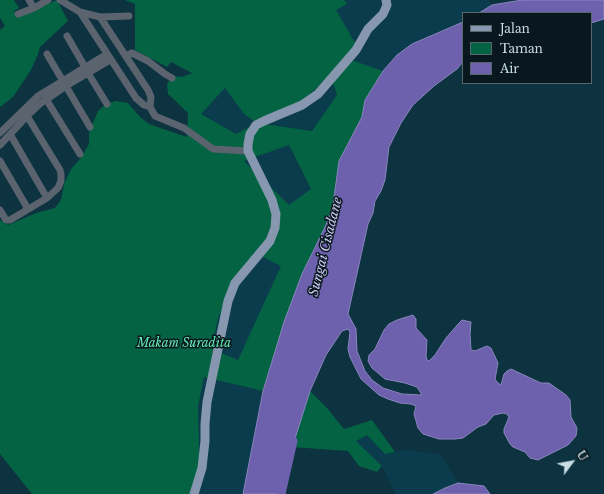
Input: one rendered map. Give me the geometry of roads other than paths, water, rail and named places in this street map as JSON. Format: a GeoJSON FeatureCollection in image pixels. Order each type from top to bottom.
{"type":"FeatureCollection","features":[{"type":"Feature","properties":{"kind":"main road"},"geometry":{"type":"LineString","coordinates":[[194,494],[202,468],[207,402],[228,301],[235,283],[270,241],[275,228],[276,214],[272,200],[248,151],[250,134],[256,125],[273,116],[302,105],[318,94],[356,50],[368,29],[383,14],[387,5],[386,0]]}},
{"type":"Feature","properties":{"kind":"street"},"geometry":{"type":"LineString","coordinates":[[29,0],[34,8]]}},
{"type":"Feature","properties":{"kind":"street"},"geometry":{"type":"LineString","coordinates":[[18,14],[34,8],[48,0]]}},
{"type":"Feature","properties":{"kind":"street"},"geometry":{"type":"LineString","coordinates":[[60,0],[80,12],[100,17],[129,16]]}},
{"type":"Feature","properties":{"kind":"street"},"geometry":{"type":"LineString","coordinates":[[80,12],[136,98],[150,108],[155,116],[184,128],[213,149],[248,151]]}},
{"type":"Feature","properties":{"kind":"street"},"geometry":{"type":"LineString","coordinates":[[100,17],[148,90],[151,97],[150,108]]}},
{"type":"Feature","properties":{"kind":"street"},"geometry":{"type":"LineString","coordinates":[[67,36],[107,104]]}},
{"type":"Feature","properties":{"kind":"street"},"geometry":{"type":"LineString","coordinates":[[126,56],[132,53],[148,61],[172,78]]}},
{"type":"Feature","properties":{"kind":"street"},"geometry":{"type":"LineString","coordinates":[[47,54],[90,127]]}},
{"type":"Feature","properties":{"kind":"street"},"geometry":{"type":"LineString","coordinates":[[0,133],[35,99],[108,57]]}},
{"type":"Feature","properties":{"kind":"street"},"geometry":{"type":"LineString","coordinates":[[0,145],[27,116],[64,83]]}},
{"type":"Feature","properties":{"kind":"street"},"geometry":{"type":"LineString","coordinates":[[46,99],[80,154]]}},
{"type":"Feature","properties":{"kind":"street"},"geometry":{"type":"LineString","coordinates":[[0,210],[4,217],[8,220],[47,198],[58,188],[62,174],[27,116]]}},
{"type":"Feature","properties":{"kind":"street"},"geometry":{"type":"LineString","coordinates":[[10,134],[47,198]]}},
{"type":"Feature","properties":{"kind":"street"},"geometry":{"type":"LineString","coordinates":[[0,161],[28,209]]}},
{"type":"Feature","properties":{"kind":"water"},"geometry":{"type":"Polygon","coordinates":[[[522,0],[604,0],[604,19],[592,23],[592,12],[481,12],[492,5],[522,0]]]}},
{"type":"Feature","properties":{"kind":"water"},"geometry":{"type":"Polygon","coordinates":[[[462,22],[462,63],[413,105],[401,123],[389,147],[385,180],[375,201],[373,213],[368,224],[348,314],[356,329],[357,351],[365,371],[372,380],[383,388],[402,394],[422,395],[417,387],[385,379],[372,368],[368,361],[369,355],[375,349],[384,330],[389,324],[413,315],[416,319],[416,328],[427,340],[426,356],[427,360],[429,361],[462,320],[471,322],[471,350],[475,351],[487,346],[491,348],[498,363],[495,379],[497,382],[501,385],[504,374],[511,369],[541,383],[549,383],[566,395],[570,400],[571,417],[577,428],[576,436],[568,445],[538,460],[530,458],[525,452],[513,447],[510,444],[504,433],[509,417],[507,414],[503,413],[494,415],[486,424],[478,427],[463,438],[439,439],[423,434],[418,428],[414,414],[416,406],[400,403],[379,395],[361,379],[350,357],[348,349],[350,332],[348,329],[342,331],[326,355],[310,391],[287,464],[285,494],[243,494],[263,391],[284,322],[302,274],[326,225],[333,205],[339,161],[362,117],[365,100],[383,71],[397,55],[412,44],[462,22]]]}},
{"type":"Feature","properties":{"kind":"water"},"geometry":{"type":"Polygon","coordinates":[[[458,483],[484,486],[490,494],[433,494],[458,483]]]}},
{"type":"Feature","properties":{"kind":"waterway","name":"Sungai Cisadane"},"geometry":{"type":"LineString","coordinates":[[281,494],[293,441]]}},
{"type":"Feature","properties":{"kind":"park label","name":"Makam Suradita"},"geometry":{"type":"Point","coordinates":[184,344]}}]}
